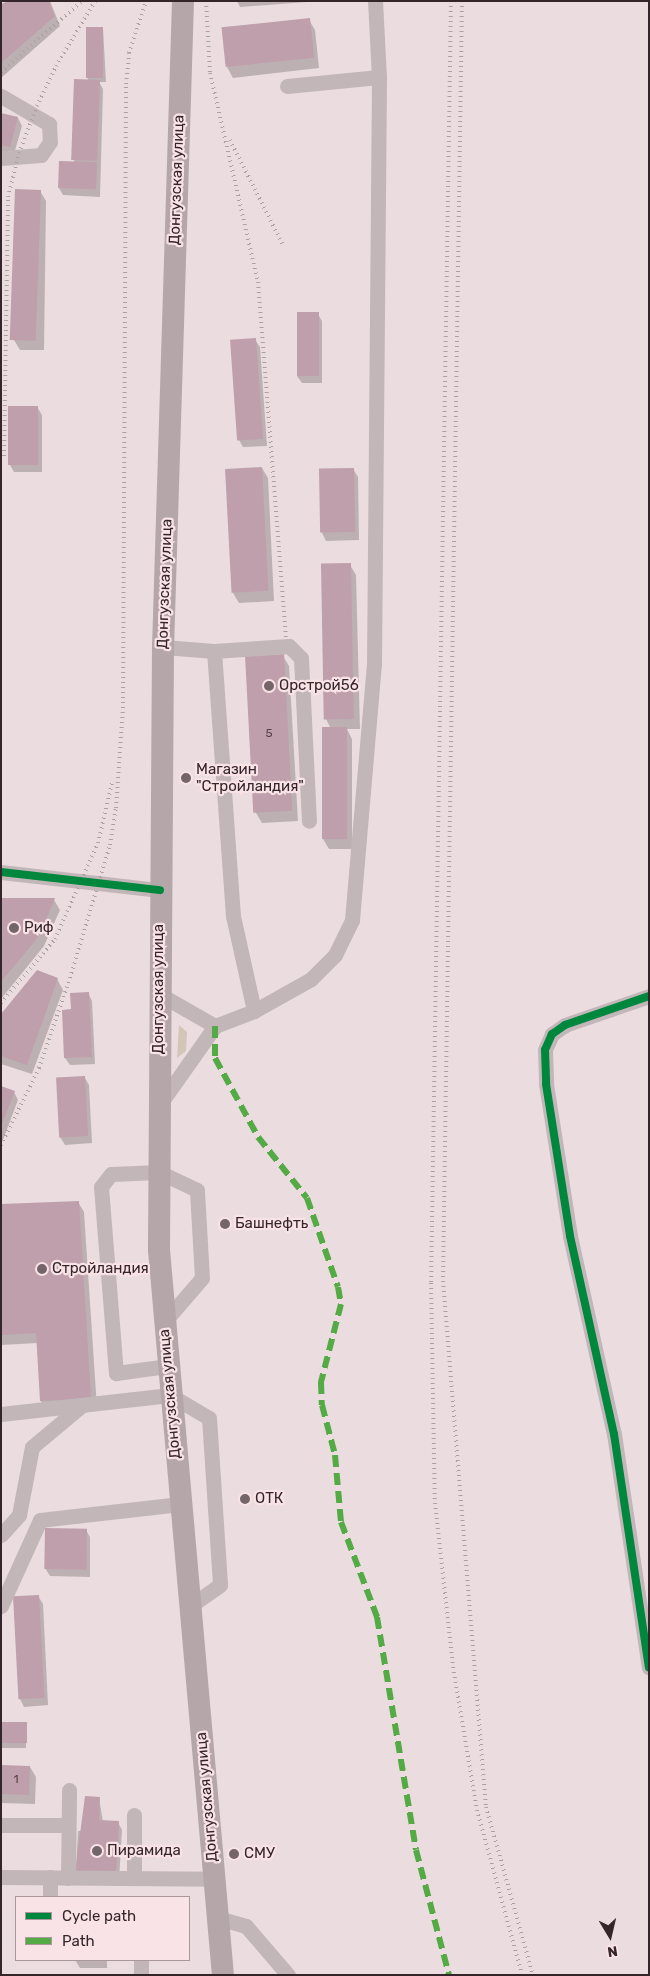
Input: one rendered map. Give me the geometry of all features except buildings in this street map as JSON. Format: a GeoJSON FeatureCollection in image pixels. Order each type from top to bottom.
{"type":"FeatureCollection","features":[{"type":"Feature","properties":{"kind":"highway","name":"Донгузская улица"},"geometry":{"type":"LineString","coordinates":[[182,1],[163,647],[158,1172],[167,1366],[191,1605],[213,1879],[223,1975]]}},
{"type":"Feature","properties":{"kind":"street"},"geometry":{"type":"LineString","coordinates":[[158,1106],[215,1026],[254,1012],[311,980],[335,955],[352,920],[359,871],[374,666],[379,77],[375,1]]}},
{"type":"Feature","properties":{"kind":"street"},"geometry":{"type":"LineString","coordinates":[[288,86],[379,77]]}},
{"type":"Feature","properties":{"kind":"street"},"geometry":{"type":"LineString","coordinates":[[1,96],[49,124],[50,142],[41,155],[1,158]]}},
{"type":"Feature","properties":{"kind":"street"},"geometry":{"type":"LineString","coordinates":[[163,647],[214,651],[289,646],[301,658],[309,820]]}},
{"type":"Feature","properties":{"kind":"street"},"geometry":{"type":"LineString","coordinates":[[214,651],[233,916],[254,1012]]}},
{"type":"Feature","properties":{"kind":"street"},"geometry":{"type":"LineString","coordinates":[[1,872],[160,890]]}},
{"type":"Feature","properties":{"kind":"street"},"geometry":{"type":"LineString","coordinates":[[159,994],[215,1026]]}},
{"type":"Feature","properties":{"kind":"street"},"geometry":{"type":"LineString","coordinates":[[649,996],[565,1024],[552,1034],[545,1050],[546,1084],[570,1236],[614,1434],[649,1667]]}},
{"type":"Feature","properties":{"kind":"street"},"geometry":{"type":"LineString","coordinates":[[164,1322],[202,1278],[197,1190],[158,1172],[111,1174],[101,1187],[116,1373],[167,1366]]}},
{"type":"Feature","properties":{"kind":"street"},"geometry":{"type":"LineString","coordinates":[[1,1414],[170,1395],[209,1418],[220,1585],[191,1605]]}},
{"type":"Feature","properties":{"kind":"street"},"geometry":{"type":"LineString","coordinates":[[1,1535],[19,1515],[32,1447],[83,1404]]}},
{"type":"Feature","properties":{"kind":"street"},"geometry":{"type":"LineString","coordinates":[[1,1606],[40,1520],[180,1504]]}},
{"type":"Feature","properties":{"kind":"street"},"geometry":{"type":"LineString","coordinates":[[68,1878],[69,1790]]}},
{"type":"Feature","properties":{"kind":"street"},"geometry":{"type":"LineString","coordinates":[[134,1815],[134,1878]]}},
{"type":"Feature","properties":{"kind":"street"},"geometry":{"type":"LineString","coordinates":[[1,1824],[68,1825]]}},
{"type":"Feature","properties":{"kind":"street"},"geometry":{"type":"LineString","coordinates":[[1,1877],[213,1879]]}},
{"type":"Feature","properties":{"kind":"street"},"geometry":{"type":"LineString","coordinates":[[50,1877],[50,1896]]}},
{"type":"Feature","properties":{"kind":"street"},"geometry":{"type":"LineString","coordinates":[[218,1918],[246,1926],[288,1975]]}},
{"type":"Feature","properties":{"kind":"street"},"geometry":{"type":"LineString","coordinates":[[141,1961],[141,1975]]}},
{"type":"Feature","properties":{"kind":"shaded area"},"geometry":{"type":"Polygon","coordinates":[[[179,1025],[187,1032],[186,1051],[177,1058],[179,1025]]]}},
{"type":"Feature","properties":{"kind":"railway"},"geometry":{"type":"LineString","coordinates":[[1,72],[82,1]]}},
{"type":"Feature","properties":{"kind":"railway"},"geometry":{"type":"LineString","coordinates":[[4,456],[8,197],[19,153],[37,106],[56,66],[95,1]]}},
{"type":"Feature","properties":{"kind":"railway"},"geometry":{"type":"LineString","coordinates":[[1,1145],[39,1068],[70,978],[110,845],[116,808],[123,708],[126,84],[129,53],[146,1]]}},
{"type":"Feature","properties":{"kind":"railway"},"geometry":{"type":"LineString","coordinates":[[206,1],[210,73],[258,282],[286,637]]}},
{"type":"Feature","properties":{"kind":"railway"},"geometry":{"type":"LineString","coordinates":[[451,1],[431,1283],[435,1503],[453,1667],[477,1810],[522,1975]]}},
{"type":"Feature","properties":{"kind":"railway"},"geometry":{"type":"LineString","coordinates":[[462,1],[443,1281],[486,1807],[533,1975]]}},
{"type":"Feature","properties":{"kind":"railway"},"geometry":{"type":"LineString","coordinates":[[230,140],[283,245]]}},
{"type":"Feature","properties":{"kind":"railway"},"geometry":{"type":"LineString","coordinates":[[1,1003],[55,939],[98,843],[112,783]]}},
{"type":"Feature","properties":{"kind":"marked path"},"geometry":{"type":"LineString","coordinates":[[215,1026],[215,1058],[258,1137],[307,1198],[338,1287],[341,1304],[321,1382],[322,1405],[335,1455],[341,1522],[377,1617],[416,1850],[449,1975]]}},
{"type":"Feature","properties":{"kind":"cycle path"},"geometry":{"type":"LineString","coordinates":[[1,872],[160,890]]}},
{"type":"Feature","properties":{"kind":"cycle path"},"geometry":{"type":"LineString","coordinates":[[649,996],[565,1025],[552,1034],[545,1050],[546,1084],[570,1236],[614,1434],[649,1667]]}},
{"type":"Feature","properties":{"kind":"place","name":"Орстрой56"},"geometry":{"type":"Point","coordinates":[269,686]}},
{"type":"Feature","properties":{"kind":"place","name":"Магазин \"Стройландия\""},"geometry":{"type":"Point","coordinates":[186,778]}},
{"type":"Feature","properties":{"kind":"place","name":"Риф"},"geometry":{"type":"Point","coordinates":[14,928]}},
{"type":"Feature","properties":{"kind":"place","name":"Башнефть"},"geometry":{"type":"Point","coordinates":[225,1224]}},
{"type":"Feature","properties":{"kind":"place","name":"Стройландия"},"geometry":{"type":"Point","coordinates":[42,1269]}},
{"type":"Feature","properties":{"kind":"place","name":"ОТК"},"geometry":{"type":"Point","coordinates":[245,1499]}},
{"type":"Feature","properties":{"kind":"place","name":"Пирамида"},"geometry":{"type":"Point","coordinates":[97,1851]}},
{"type":"Feature","properties":{"kind":"place","name":"СМУ"},"geometry":{"type":"Point","coordinates":[234,1854]}}]}
